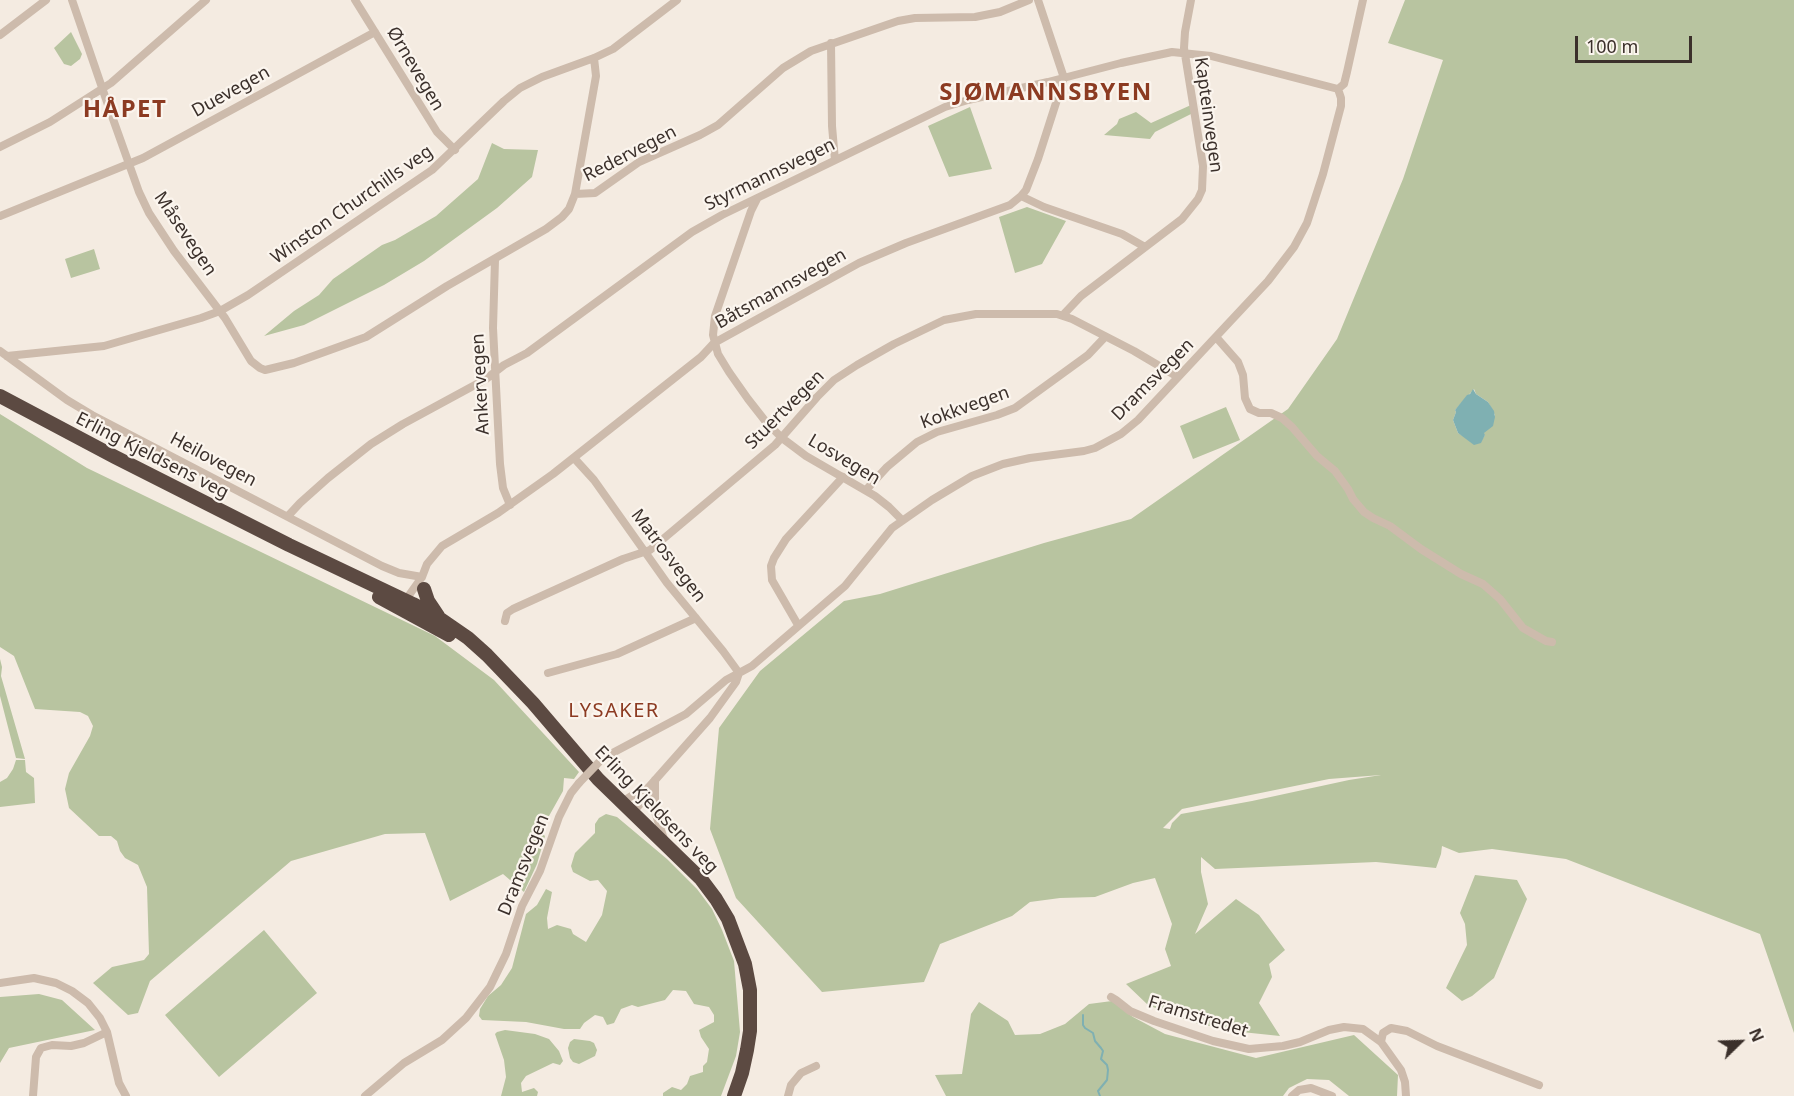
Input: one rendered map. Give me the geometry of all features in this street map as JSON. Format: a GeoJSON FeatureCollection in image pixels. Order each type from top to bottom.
{"type":"FeatureCollection","features":[{"type":"Feature","properties":{"kind":"highway","name":"Erling Kjeldsens veg"},"geometry":{"type":"LineString","coordinates":[[0,396],[115,458],[439,618],[478,646],[533,703],[598,779],[701,879],[716,899],[735,936],[745,964],[750,990],[750,1031],[742,1073],[734,1096]]}},
{"type":"Feature","properties":{"kind":"highway"},"geometry":{"type":"LineString","coordinates":[[423,583],[428,601],[439,618]]}},
{"type":"Feature","properties":{"kind":"highway","name":"Erling Kjeldsens veg"},"geometry":{"type":"LineString","coordinates":[[409,605],[504,674]]}},
{"type":"Feature","properties":{"kind":"street"},"geometry":{"type":"LineString","coordinates":[[0,35],[46,0]]}},
{"type":"Feature","properties":{"kind":"street","name":"Måsevegen"},"geometry":{"type":"LineString","coordinates":[[72,0],[139,192],[155,223],[220,311]]}},
{"type":"Feature","properties":{"kind":"street"},"geometry":{"type":"LineString","coordinates":[[0,147],[50,122],[102,89],[206,0]]}},
{"type":"Feature","properties":{"kind":"street","name":"Ørnevegen"},"geometry":{"type":"LineString","coordinates":[[355,0],[437,132],[454,150]]}},
{"type":"Feature","properties":{"kind":"street","name":"Winston Churchills veg"},"geometry":{"type":"LineString","coordinates":[[3,354],[104,346],[220,311],[248,295],[432,170],[520,88],[553,72],[594,58],[623,43],[677,0]]}},
{"type":"Feature","properties":{"kind":"street","name":"Redervegen"},"geometry":{"type":"LineString","coordinates":[[220,311],[250,361],[260,368],[270,369],[346,345],[366,337],[447,286],[555,223],[569,208],[575,194],[595,192],[639,162],[709,131],[792,62],[811,51],[898,21],[915,18],[975,17],[1000,12],[1029,0]]}},
{"type":"Feature","properties":{"kind":"street"},"geometry":{"type":"LineString","coordinates":[[1038,0],[1064,78],[1038,159],[1026,190],[1021,196],[1044,207],[1122,234],[1145,247]]}},
{"type":"Feature","properties":{"kind":"street","name":"Kapteinvegen"},"geometry":{"type":"LineString","coordinates":[[1063,315],[1081,296],[1182,219],[1198,200],[1202,190],[1203,166],[1184,52],[1191,0]]}},
{"type":"Feature","properties":{"kind":"street","name":"Dramsvegen"},"geometry":{"type":"LineString","coordinates":[[365,1096],[404,1063],[442,1040],[466,1018],[490,987],[506,954],[522,906],[540,871],[564,804],[571,792],[603,758],[686,714],[715,688],[752,666],[845,586],[886,534],[902,520],[960,482],[1014,461],[1084,451],[1111,440],[1138,420],[1268,281],[1288,256],[1313,208],[1341,106],[1338,89],[1344,84],[1363,0]]}},
{"type":"Feature","properties":{"kind":"street","name":"Duevegen"},"geometry":{"type":"LineString","coordinates":[[0,216],[129,163],[168,144],[375,32]]}},
{"type":"Feature","properties":{"kind":"street"},"geometry":{"type":"LineString","coordinates":[[831,43],[831,117],[835,160]]}},
{"type":"Feature","properties":{"kind":"street","name":"Styrmannsvegen"},"geometry":{"type":"LineString","coordinates":[[288,516],[328,478],[376,441],[486,379],[504,365],[533,349],[692,232],[722,215],[945,107],[1172,52],[1203,54],[1338,89]]}},
{"type":"Feature","properties":{"kind":"street"},"geometry":{"type":"LineString","coordinates":[[575,194],[596,76],[594,58]]}},
{"type":"Feature","properties":{"kind":"street","name":"Båtsmannsvegen"},"geometry":{"type":"LineString","coordinates":[[409,605],[421,597],[427,564],[442,546],[510,505],[573,458],[684,371],[707,352],[714,343],[859,263],[906,243],[1010,205],[1021,196]]}},
{"type":"Feature","properties":{"kind":"street"},"geometry":{"type":"LineString","coordinates":[[714,343],[713,326],[718,307],[751,211],[758,199]]}},
{"type":"Feature","properties":{"kind":"street","name":"Ankervegen"},"geometry":{"type":"LineString","coordinates":[[495,260],[493,328],[501,476],[510,505]]}},
{"type":"Feature","properties":{"kind":"street","name":"Stuertvegen"},"geometry":{"type":"LineString","coordinates":[[505,621],[507,613],[513,609],[623,559],[650,550],[661,543],[782,438],[834,380],[869,358],[934,324],[951,318],[976,314],[1049,313],[1063,315],[1162,366],[1178,377]]}},
{"type":"Feature","properties":{"kind":"street","name":"Kokkvegen"},"geometry":{"type":"LineString","coordinates":[[866,490],[887,467],[917,442],[937,432],[1015,408],[1088,356],[1105,337]]}},
{"type":"Feature","properties":{"kind":"street"},"geometry":{"type":"LineString","coordinates":[[1216,337],[1238,362],[1243,375],[1246,402],[1250,409],[1258,413],[1271,413],[1282,418],[1335,471],[1364,512],[1398,531],[1421,549],[1461,574],[1483,584],[1500,599],[1523,627],[1546,641],[1552,642]]}},
{"type":"Feature","properties":{"kind":"street","name":"Losvegen"},"geometry":{"type":"LineString","coordinates":[[714,343],[729,372],[766,422],[782,438],[806,456],[884,502],[902,520]]}},
{"type":"Feature","properties":{"kind":"street","name":"Heilovegen"},"geometry":{"type":"LineString","coordinates":[[3,354],[79,407],[382,566],[423,583]]}},
{"type":"Feature","properties":{"kind":"street","name":"Matrosvegen"},"geometry":{"type":"LineString","coordinates":[[573,458],[594,480],[645,552],[739,673]]}},
{"type":"Feature","properties":{"kind":"street"},"geometry":{"type":"LineString","coordinates":[[798,625],[772,580],[771,566],[786,539],[843,477]]}},
{"type":"Feature","properties":{"kind":"street","name":"Båtsmannsvegen"},"geometry":{"type":"LineString","coordinates":[[409,605],[423,583]]}},
{"type":"Feature","properties":{"kind":"street"},"geometry":{"type":"LineString","coordinates":[[548,674],[617,654],[696,618]]}},
{"type":"Feature","properties":{"kind":"street","name":"Dramsvegen"},"geometry":{"type":"LineString","coordinates":[[622,802],[648,788],[710,718],[736,682],[739,673]]}},
{"type":"Feature","properties":{"kind":"street"},"geometry":{"type":"LineString","coordinates":[[655,780],[655,812],[665,843]]}},
{"type":"Feature","properties":{"kind":"street","name":"Dramsvegen"},"geometry":{"type":"LineString","coordinates":[[633,812],[647,796],[648,788]]}},
{"type":"Feature","properties":{"kind":"street"},"geometry":{"type":"LineString","coordinates":[[0,983],[34,978],[64,986],[88,1003],[100,1018],[107,1032],[119,1083],[126,1096]]}},
{"type":"Feature","properties":{"kind":"street","name":"Framstredet"},"geometry":{"type":"LineString","coordinates":[[1111,997],[1130,1011],[1154,1021],[1213,1041],[1249,1049],[1283,1046],[1344,1027],[1363,1029],[1382,1042],[1401,1070],[1406,1096]]}},
{"type":"Feature","properties":{"kind":"street"},"geometry":{"type":"LineString","coordinates":[[1382,1042],[1381,1038],[1385,1031],[1391,1028],[1400,1029],[1437,1046],[1539,1085]]}},
{"type":"Feature","properties":{"kind":"street"},"geometry":{"type":"LineString","coordinates":[[33,1096],[36,1057],[41,1048],[84,1043],[107,1032]]}},
{"type":"Feature","properties":{"kind":"street"},"geometry":{"type":"LineString","coordinates":[[788,1096],[791,1085],[801,1072],[816,1066]]}},
{"type":"Feature","properties":{"kind":"street"},"geometry":{"type":"LineString","coordinates":[[1292,1096],[1299,1090],[1309,1088],[1332,1096]]}},
{"type":"Feature","properties":{"kind":"green space"},"geometry":{"type":"Polygon","coordinates":[[[1405,0],[1794,0],[1794,1033],[1760,934],[1566,859],[1492,849],[1459,853],[1442,846],[1436,868],[1376,862],[1215,869],[1201,857],[1201,872],[1208,904],[1195,934],[1236,899],[1259,915],[1285,950],[1269,964],[1272,977],[1259,1003],[1280,1036],[1232,1031],[1191,1022],[1148,1005],[1126,984],[1171,966],[1165,949],[1172,924],[1155,878],[1133,883],[1095,897],[1030,902],[1012,916],[940,944],[924,982],[822,992],[736,898],[710,829],[719,728],[760,671],[844,601],[880,594],[1044,543],[1131,519],[1288,409],[1337,339],[1403,179],[1443,60],[1388,43],[1405,0]],[[1474,389],[1455,410],[1453,420],[1458,433],[1481,441],[1495,415],[1488,402],[1476,394],[1474,389]],[[1381,775],[1329,779],[1182,809],[1163,828],[1170,829],[1172,823],[1181,814],[1381,775]]]}},
{"type":"Feature","properties":{"kind":"green space"},"geometry":{"type":"Polygon","coordinates":[[[71,32],[82,54],[80,59],[71,66],[64,64],[54,48],[71,32]]]}},
{"type":"Feature","properties":{"kind":"green space"},"geometry":{"type":"Polygon","coordinates":[[[1191,105],[1191,114],[1155,132],[1150,139],[1104,135],[1117,124],[1119,119],[1136,112],[1151,123],[1191,105]]]}},
{"type":"Feature","properties":{"kind":"green space"},"geometry":{"type":"Polygon","coordinates":[[[970,107],[992,169],[949,177],[928,126],[970,107]]]}},
{"type":"Feature","properties":{"kind":"green space"},"geometry":{"type":"Polygon","coordinates":[[[492,143],[504,149],[538,150],[532,177],[497,208],[424,261],[384,285],[304,325],[264,336],[294,311],[319,295],[333,279],[382,245],[436,216],[478,179],[492,143]]]}},
{"type":"Feature","properties":{"kind":"green space"},"geometry":{"type":"Polygon","coordinates":[[[1027,207],[1066,221],[1042,264],[1015,273],[999,217],[1027,207]]]}},
{"type":"Feature","properties":{"kind":"green space"},"geometry":{"type":"Polygon","coordinates":[[[94,249],[100,269],[71,278],[65,259],[94,249]]]}},
{"type":"Feature","properties":{"kind":"green space"},"geometry":{"type":"Polygon","coordinates":[[[1226,407],[1240,440],[1193,459],[1180,426],[1226,407]]]}},
{"type":"Feature","properties":{"kind":"green space"},"geometry":{"type":"Polygon","coordinates":[[[0,414],[87,468],[435,636],[494,680],[579,772],[574,779],[564,778],[563,791],[549,816],[538,821],[537,829],[545,836],[537,864],[524,892],[503,874],[450,901],[425,833],[385,834],[291,861],[150,981],[138,1013],[128,1015],[93,983],[112,967],[144,960],[149,954],[147,887],[138,865],[125,858],[117,841],[111,836],[99,836],[69,808],[65,789],[69,773],[90,736],[93,726],[88,716],[80,712],[35,709],[14,656],[0,647],[0,414]]]}},
{"type":"Feature","properties":{"kind":"green space"},"geometry":{"type":"Polygon","coordinates":[[[0,659],[1,676],[25,759],[16,758],[0,696],[0,659]]]}},
{"type":"Feature","properties":{"kind":"green space"},"geometry":{"type":"Polygon","coordinates":[[[16,760],[25,760],[26,772],[34,778],[35,803],[0,807],[0,782],[7,778],[16,760]]]}},
{"type":"Feature","properties":{"kind":"green space"},"geometry":{"type":"Polygon","coordinates":[[[606,814],[617,817],[667,859],[697,889],[712,909],[722,930],[734,961],[740,1032],[736,1056],[721,1096],[663,1096],[663,1093],[672,1087],[681,1090],[687,1084],[690,1076],[703,1072],[703,1066],[707,1062],[709,1049],[699,1030],[714,1022],[714,1015],[709,1007],[694,1004],[686,991],[673,990],[665,1000],[621,1009],[614,1023],[607,1025],[603,1017],[595,1015],[580,1029],[564,1029],[526,1022],[482,1020],[479,1016],[480,1009],[488,996],[501,985],[512,968],[526,914],[537,905],[546,889],[552,892],[547,918],[548,929],[557,925],[571,929],[573,934],[586,942],[602,915],[607,891],[598,880],[590,881],[573,872],[571,866],[575,853],[595,833],[595,824],[606,814]]]}},
{"type":"Feature","properties":{"kind":"green space"},"geometry":{"type":"Polygon","coordinates":[[[1475,875],[1517,880],[1527,899],[1494,978],[1462,1001],[1446,988],[1467,945],[1465,924],[1460,913],[1475,875]]]}},
{"type":"Feature","properties":{"kind":"green space"},"geometry":{"type":"Polygon","coordinates":[[[264,930],[317,993],[219,1077],[165,1015],[264,930]]]}},
{"type":"Feature","properties":{"kind":"green space"},"geometry":{"type":"Polygon","coordinates":[[[39,994],[62,1000],[95,1030],[9,1048],[0,1063],[0,997],[39,994]]]}},
{"type":"Feature","properties":{"kind":"green space"},"geometry":{"type":"Polygon","coordinates":[[[1112,1001],[1133,1017],[1165,1034],[1256,1058],[1354,1035],[1398,1075],[1397,1096],[1349,1096],[1329,1080],[1307,1079],[1289,1088],[1283,1096],[946,1096],[935,1075],[962,1074],[971,1014],[979,1002],[1008,1021],[1015,1035],[1040,1034],[1065,1024],[1089,1004],[1112,1001]]]}},
{"type":"Feature","properties":{"kind":"green space"},"geometry":{"type":"Polygon","coordinates":[[[505,1030],[535,1034],[549,1039],[559,1051],[563,1061],[560,1065],[553,1063],[526,1076],[521,1083],[522,1092],[534,1088],[538,1092],[537,1096],[501,1096],[506,1077],[504,1060],[495,1034],[505,1030]]]}},
{"type":"Feature","properties":{"kind":"green space"},"geometry":{"type":"Polygon","coordinates":[[[574,1039],[594,1043],[597,1050],[595,1056],[579,1064],[573,1062],[568,1048],[574,1039]]]}},
{"type":"Feature","properties":{"kind":"water"},"geometry":{"type":"Polygon","coordinates":[[[1473,389],[1476,394],[1488,402],[1495,417],[1493,426],[1484,433],[1481,443],[1474,445],[1458,433],[1453,420],[1455,410],[1473,389]]]}},
{"type":"Feature","properties":{"kind":"waterway"},"geometry":{"type":"LineString","coordinates":[[1083,1015],[1083,1025],[1093,1033],[1095,1041],[1103,1051],[1101,1059],[1107,1065],[1107,1080],[1098,1091],[1100,1096]]}},
{"type":"Feature","properties":{"kind":"district","name":"SJØMANNSBYEN"},"geometry":{"type":"Point","coordinates":[1046,93]}},
{"type":"Feature","properties":{"kind":"district","name":"HÅPET"},"geometry":{"type":"Point","coordinates":[125,110]}},
{"type":"Feature","properties":{"kind":"district","name":"LYSAKER"},"geometry":{"type":"Point","coordinates":[614,711]}}]}
